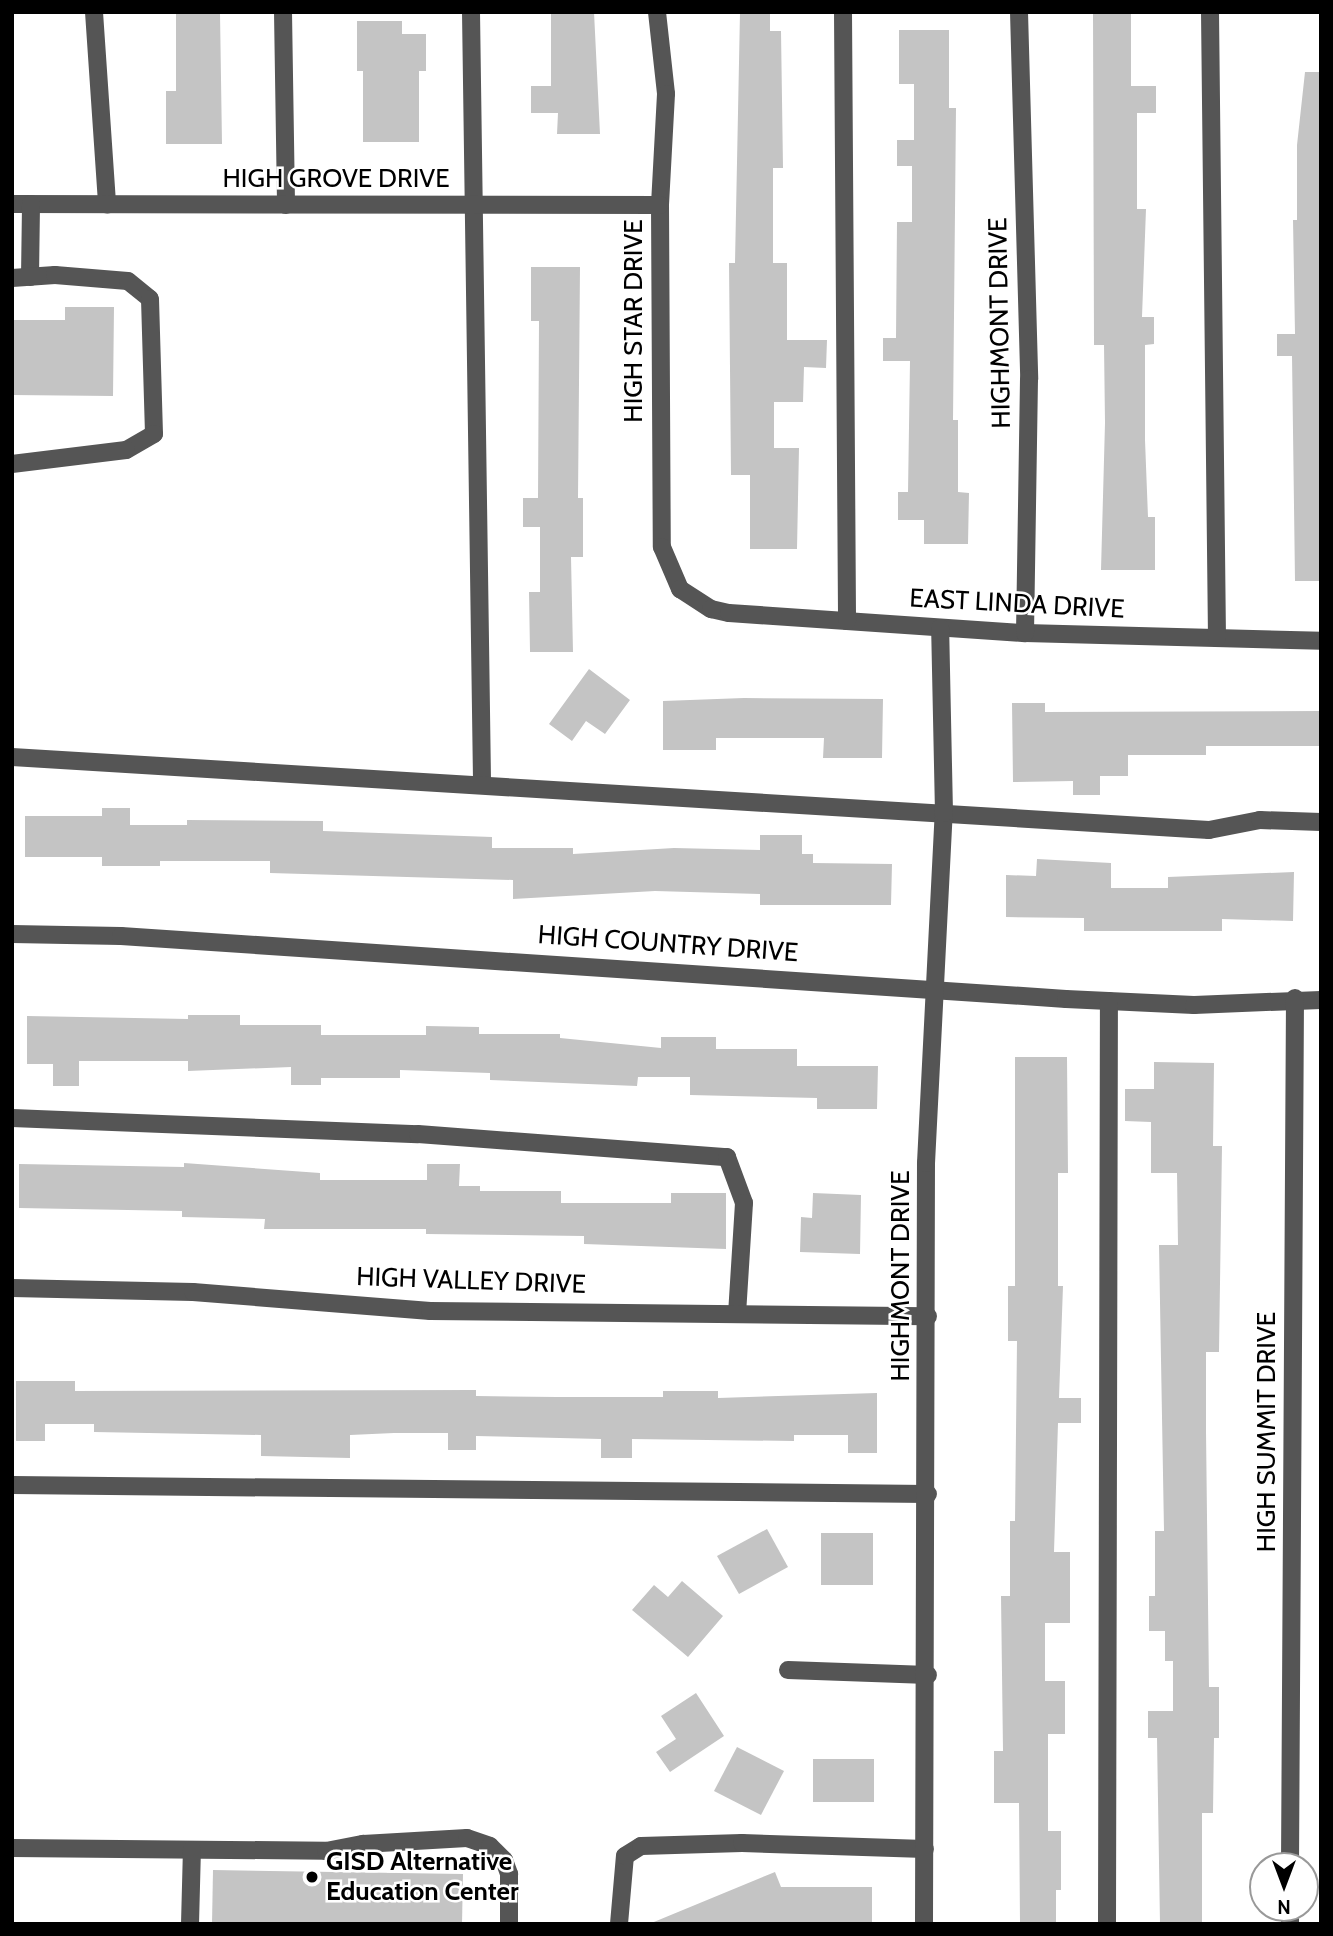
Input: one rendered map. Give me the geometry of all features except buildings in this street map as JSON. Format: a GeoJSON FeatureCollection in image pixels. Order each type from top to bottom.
{"type":"FeatureCollection","features":[{"type":"Feature","properties":{"kind":"street"},"geometry":{"type":"LineString","coordinates":[[94,12],[107,205]]}},
{"type":"Feature","properties":{"kind":"street"},"geometry":{"type":"LineString","coordinates":[[283,12],[286,205]]}},
{"type":"Feature","properties":{"kind":"street"},"geometry":{"type":"LineString","coordinates":[[471,12],[476,205],[482,785]]}},
{"type":"Feature","properties":{"kind":"street","name":"HIGH STAR DRIVE"},"geometry":{"type":"LineString","coordinates":[[657,12],[666,94],[660,205],[662,547],[680,589],[711,609]]}},
{"type":"Feature","properties":{"kind":"street"},"geometry":{"type":"LineString","coordinates":[[843,12],[848,621]]}},
{"type":"Feature","properties":{"kind":"street","name":"HIGHMONT DRIVE"},"geometry":{"type":"LineString","coordinates":[[1019,12],[1029,379],[1025,632]]}},
{"type":"Feature","properties":{"kind":"street"},"geometry":{"type":"LineString","coordinates":[[1210,12],[1217,638]]}},
{"type":"Feature","properties":{"kind":"street","name":"HIGH GROVE DRIVE"},"geometry":{"type":"LineString","coordinates":[[12,204],[660,205]]}},
{"type":"Feature","properties":{"kind":"street"},"geometry":{"type":"LineString","coordinates":[[12,464],[126,450],[154,434],[150,299],[128,281],[21,278],[31,204]]}},
{"type":"Feature","properties":{"kind":"street","name":"EAST LINDA DRIVE"},"geometry":{"type":"LineString","coordinates":[[711,609],[940,628],[1321,640]]}},
{"type":"Feature","properties":{"kind":"street","name":"HIGHMONT DRIVE"},"geometry":{"type":"LineString","coordinates":[[924,1924],[928,1675],[926,1163],[944,813],[940,628]]}},
{"type":"Feature","properties":{"kind":"street"},"geometry":{"type":"LineString","coordinates":[[12,757],[1209,830],[1260,821],[1321,822]]}},
{"type":"Feature","properties":{"kind":"street","name":"HIGH COUNTRY DRIVE"},"geometry":{"type":"LineString","coordinates":[[12,934],[121,936],[1109,1001],[1194,1005],[1321,1000]]}},
{"type":"Feature","properties":{"kind":"street","name":"HIGH SUMMIT DRIVE"},"geometry":{"type":"LineString","coordinates":[[1290,1852],[1295,999]]}},
{"type":"Feature","properties":{"kind":"street"},"geometry":{"type":"LineString","coordinates":[[1108,1924],[1109,1001]]}},
{"type":"Feature","properties":{"kind":"street"},"geometry":{"type":"LineString","coordinates":[[12,1118],[418,1134],[727,1157],[744,1203],[737,1313]]}},
{"type":"Feature","properties":{"kind":"street","name":"HIGH VALLEY DRIVE"},"geometry":{"type":"LineString","coordinates":[[12,1288],[193,1292],[430,1311],[928,1317]]}},
{"type":"Feature","properties":{"kind":"street"},"geometry":{"type":"LineString","coordinates":[[12,1485],[928,1494]]}},
{"type":"Feature","properties":{"kind":"street"},"geometry":{"type":"LineString","coordinates":[[788,1670],[928,1675]]}},
{"type":"Feature","properties":{"kind":"street"},"geometry":{"type":"LineString","coordinates":[[12,1848],[326,1850],[363,1844],[467,1838],[490,1846],[504,1860],[509,1924]]}},
{"type":"Feature","properties":{"kind":"street"},"geometry":{"type":"LineString","coordinates":[[619,1924],[625,1856],[641,1846],[742,1843],[925,1849]]}},
{"type":"Feature","properties":{"kind":"street"},"geometry":{"type":"LineString","coordinates":[[190,1924],[192,1850]]}},
{"type":"Feature","properties":{"kind":"place","name":"GISD Alternative Education Center"},"geometry":{"type":"Point","coordinates":[312,1877]}}]}
